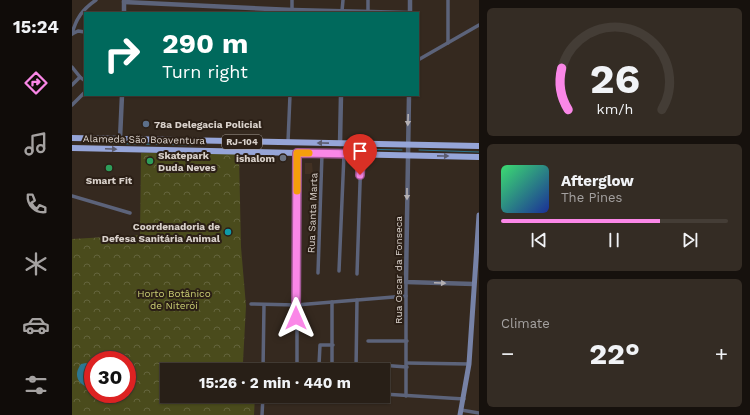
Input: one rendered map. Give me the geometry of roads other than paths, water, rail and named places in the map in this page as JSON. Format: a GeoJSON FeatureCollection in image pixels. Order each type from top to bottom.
{"type":"FeatureCollection","features":[{"type":"Feature","properties":{"kind":"highway","name":"Alameda São Boaventura"},"geometry":{"type":"LineString","coordinates":[[72,138],[479,146]]}},
{"type":"Feature","properties":{"kind":"highway","name":"Alameda São Boaventura"},"geometry":{"type":"LineString","coordinates":[[72,148],[479,157]]}},
{"type":"Feature","properties":{"kind":"main road"},"geometry":{"type":"LineString","coordinates":[[460,413],[464,399],[476,306],[474,284],[479,232],[479,215]]}},
{"type":"Feature","properties":{"kind":"street"},"geometry":{"type":"LineString","coordinates":[[72,34],[78,16],[96,0]]}},
{"type":"Feature","properties":{"kind":"street"},"geometry":{"type":"LineString","coordinates":[[292,0],[292,11]]}},
{"type":"Feature","properties":{"kind":"street"},"geometry":{"type":"LineString","coordinates":[[342,12],[343,0]]}},
{"type":"Feature","properties":{"kind":"street"},"geometry":{"type":"LineString","coordinates":[[124,12],[124,1],[292,11],[368,12],[368,0]]}},
{"type":"Feature","properties":{"kind":"street"},"geometry":{"type":"LineString","coordinates":[[410,0],[410,12]]}},
{"type":"Feature","properties":{"kind":"street"},"geometry":{"type":"LineString","coordinates":[[448,0],[448,43]]}},
{"type":"Feature","properties":{"kind":"street"},"geometry":{"type":"LineString","coordinates":[[419,59],[479,25]]}},
{"type":"Feature","properties":{"kind":"street"},"geometry":{"type":"LineString","coordinates":[[72,34],[78,31],[84,32]]}},
{"type":"Feature","properties":{"kind":"street"},"geometry":{"type":"LineString","coordinates":[[72,67],[84,80]]}},
{"type":"Feature","properties":{"kind":"street"},"geometry":{"type":"LineString","coordinates":[[72,85],[80,77]]}},
{"type":"Feature","properties":{"kind":"street"},"geometry":{"type":"LineString","coordinates":[[72,105],[84,93]]}},
{"type":"Feature","properties":{"kind":"street"},"geometry":{"type":"LineString","coordinates":[[120,139],[122,96]]}},
{"type":"Feature","properties":{"kind":"street"},"geometry":{"type":"LineString","coordinates":[[288,142],[290,96]]}},
{"type":"Feature","properties":{"kind":"street"},"geometry":{"type":"LineString","coordinates":[[340,144],[341,96]]}},
{"type":"Feature","properties":{"kind":"street","name":"Rua Oscar da Fonseca"},"geometry":{"type":"LineString","coordinates":[[406,396],[407,145],[409,96]]}},
{"type":"Feature","properties":{"kind":"street"},"geometry":{"type":"LineString","coordinates":[[297,153],[297,363]]}},
{"type":"Feature","properties":{"kind":"street","name":"Rua Santa Marta"},"geometry":{"type":"LineString","coordinates":[[318,273],[322,154]]}},
{"type":"Feature","properties":{"kind":"street"},"geometry":{"type":"LineString","coordinates":[[339,271],[344,154]]}},
{"type":"Feature","properties":{"kind":"street"},"geometry":{"type":"LineString","coordinates":[[357,274],[361,154]]}},
{"type":"Feature","properties":{"kind":"street"},"geometry":{"type":"LineString","coordinates":[[72,196],[130,213]]}},
{"type":"Feature","properties":{"kind":"street"},"geometry":{"type":"LineString","coordinates":[[406,282],[474,284]]}},
{"type":"Feature","properties":{"kind":"street"},"geometry":{"type":"LineString","coordinates":[[251,304],[296,305],[406,296]]}},
{"type":"Feature","properties":{"kind":"street"},"geometry":{"type":"LineString","coordinates":[[356,363],[357,300]]}},
{"type":"Feature","properties":{"kind":"street"},"geometry":{"type":"LineString","coordinates":[[332,302],[333,344],[332,365],[319,365],[320,345],[333,344]]}},
{"type":"Feature","properties":{"kind":"street"},"geometry":{"type":"LineString","coordinates":[[263,363],[264,304]]}},
{"type":"Feature","properties":{"kind":"street"},"geometry":{"type":"LineString","coordinates":[[368,341],[407,341]]}},
{"type":"Feature","properties":{"kind":"street"},"geometry":{"type":"LineString","coordinates":[[390,365],[469,364]]}},
{"type":"Feature","properties":{"kind":"street"},"geometry":{"type":"LineString","coordinates":[[390,395],[464,399]]}},
{"type":"Feature","properties":{"kind":"street"},"geometry":{"type":"LineString","coordinates":[[262,415],[263,403]]}},
{"type":"Feature","properties":{"kind":"street"},"geometry":{"type":"LineString","coordinates":[[460,413],[479,413]]}},
{"type":"Feature","properties":{"kind":"water"},"geometry":{"type":"Polygon","coordinates":[[[84,363],[84,386],[78,380],[77,376],[78,368],[81,364],[84,363]]]}},
{"type":"Feature","properties":{"kind":"waterway"},"geometry":{"type":"LineString","coordinates":[[88,143],[193,145]]}},
{"type":"Feature","properties":{"kind":"waterway"},"geometry":{"type":"LineString","coordinates":[[355,149],[402,150]]}},
{"type":"Feature","properties":{"kind":"waterway"},"geometry":{"type":"LineString","coordinates":[[419,150],[479,152]]}},
{"type":"Feature","properties":{"kind":"place","name":"78a Delegacia Policial"},"geometry":{"type":"Point","coordinates":[146,124]}},
{"type":"Feature","properties":{"kind":"place","name":"ishalom"},"geometry":{"type":"Point","coordinates":[283,158]}},
{"type":"Feature","properties":{"kind":"place","name":"Skatepark Duda Neves"},"geometry":{"type":"Point","coordinates":[150,161]}},
{"type":"Feature","properties":{"kind":"place","name":"Smart Fit"},"geometry":{"type":"Point","coordinates":[109,168]}},
{"type":"Feature","properties":{"kind":"place","name":"Coordenadoria de Defesa Sanitária Animal"},"geometry":{"type":"Point","coordinates":[228,232]}},
{"type":"Feature","properties":{"kind":"park label","name":"Horto Botânico de Niterói"},"geometry":{"type":"Point","coordinates":[174,298]}}]}
